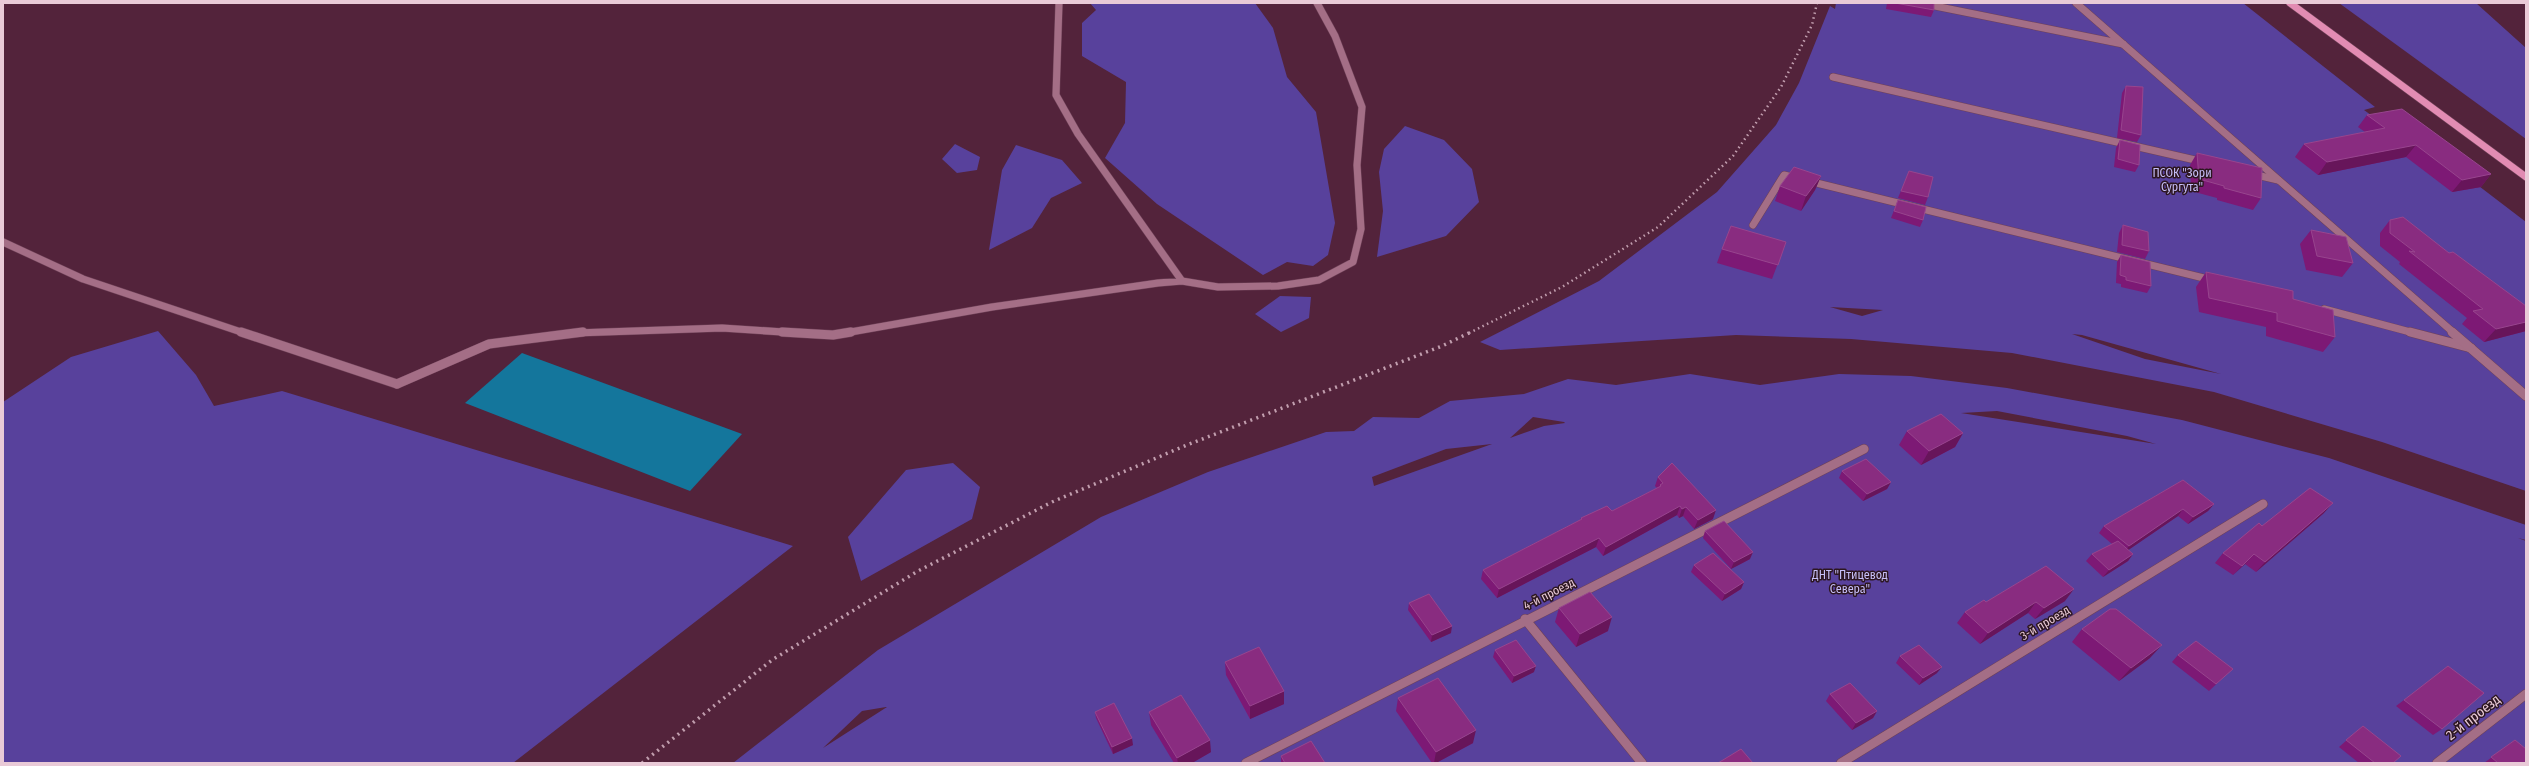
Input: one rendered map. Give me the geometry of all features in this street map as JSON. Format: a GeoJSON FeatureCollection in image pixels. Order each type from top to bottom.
{"type":"FeatureCollection","features":[{"type":"Feature","properties":{"kind":"main road"},"geometry":{"type":"LineString","coordinates":[[2290,3],[2526,177]]}},
{"type":"Feature","properties":{"kind":"street"},"geometry":{"type":"LineString","coordinates":[[1059,3],[1056,95],[1078,134],[1182,281]]}},
{"type":"Feature","properties":{"kind":"street"},"geometry":{"type":"LineString","coordinates":[[3,242],[83,279],[397,384],[489,344],[589,331],[722,328],[833,335],[992,307],[1182,281],[1218,287],[1278,286],[1318,280],[1353,262],[1361,229],[1357,165],[1362,107],[1335,36],[1317,3]]}},
{"type":"Feature","properties":{"kind":"street"},"geometry":{"type":"LineString","coordinates":[[1920,3],[2123,44]]}},
{"type":"Feature","properties":{"kind":"street"},"geometry":{"type":"LineString","coordinates":[[2076,3],[2526,396]]}},
{"type":"Feature","properties":{"kind":"street"},"geometry":{"type":"LineString","coordinates":[[1833,77],[2209,164]]}},
{"type":"Feature","properties":{"kind":"street"},"geometry":{"type":"LineString","coordinates":[[2248,173],[2278,180]]}},
{"type":"Feature","properties":{"kind":"street"},"geometry":{"type":"LineString","coordinates":[[1753,224],[1784,175],[2220,282]]}},
{"type":"Feature","properties":{"kind":"street"},"geometry":{"type":"LineString","coordinates":[[2312,306],[2472,348]]}},
{"type":"Feature","properties":{"kind":"street","name":"4-й проезд"},"geometry":{"type":"LineString","coordinates":[[1246,763],[1525,619],[1864,449]]}},
{"type":"Feature","properties":{"kind":"street","name":"3-й проезд"},"geometry":{"type":"LineString","coordinates":[[1840,763],[2263,504]]}},
{"type":"Feature","properties":{"kind":"street"},"geometry":{"type":"LineString","coordinates":[[1525,619],[1642,763]]}},
{"type":"Feature","properties":{"kind":"street","name":"2-й проезд"},"geometry":{"type":"LineString","coordinates":[[2437,763],[2526,694]]}},
{"type":"Feature","properties":{"kind":"green space"},"geometry":{"type":"Polygon","coordinates":[[[1090,3],[1255,3],[1273,28],[1287,77],[1316,112],[1335,223],[1328,255],[1313,266],[1287,262],[1263,275],[1157,204],[1105,158],[1125,123],[1126,82],[1082,56],[1082,23],[1096,10],[1090,3]]]}},
{"type":"Feature","properties":{"kind":"green space","name":"ПСОК \"Зори Сургута\""},"geometry":{"type":"Polygon","coordinates":[[[1836,3],[2243,3],[2375,107],[2364,110],[2382,123],[2433,151],[2526,222],[2526,491],[2382,442],[2214,392],[2012,353],[1851,339],[1736,335],[1500,350],[1480,342],[1599,281],[1717,192],[1776,125],[1799,83],[1830,6],[1835,9],[1836,3]],[[1830,307],[1862,316],[1883,310],[1830,307]],[[2072,334],[2145,359],[2221,374],[2082,335],[2072,334]]]}},
{"type":"Feature","properties":{"kind":"green space"},"geometry":{"type":"Polygon","coordinates":[[[2339,3],[2476,3],[2526,48],[2526,139],[2339,3]]]}},
{"type":"Feature","properties":{"kind":"green space"},"geometry":{"type":"Polygon","coordinates":[[[1405,126],[1444,140],[1472,169],[1479,202],[1446,236],[1377,257],[1383,211],[1379,172],[1384,149],[1405,126]]]}},
{"type":"Feature","properties":{"kind":"green space"},"geometry":{"type":"Polygon","coordinates":[[[955,144],[980,157],[977,170],[957,173],[942,159],[955,144]]]}},
{"type":"Feature","properties":{"kind":"green space"},"geometry":{"type":"Polygon","coordinates":[[[1016,145],[1062,160],[1082,183],[1051,198],[1032,228],[989,250],[1002,170],[1016,145]]]}},
{"type":"Feature","properties":{"kind":"green space"},"geometry":{"type":"Polygon","coordinates":[[[1280,296],[1311,297],[1309,318],[1281,332],[1255,314],[1280,296]]]}},
{"type":"Feature","properties":{"kind":"green space"},"geometry":{"type":"Polygon","coordinates":[[[158,331],[196,375],[214,406],[282,391],[793,546],[513,763],[3,763],[3,402],[71,357],[158,331]]]}},
{"type":"Feature","properties":{"kind":"green space","name":"ДНТ \"Птицевод Севера\""},"geometry":{"type":"Polygon","coordinates":[[[1690,374],[1760,385],[1839,374],[1911,376],[2007,388],[2182,420],[2329,458],[2526,525],[2526,540],[2518,538],[2526,541],[2526,763],[733,763],[878,650],[1101,517],[1208,472],[1326,432],[1354,431],[1373,417],[1419,418],[1450,401],[1524,394],[1568,379],[1616,385],[1690,374]],[[1997,411],[1961,413],[2156,444],[2127,436],[1997,411]],[[1533,417],[1510,438],[1544,426],[1565,423],[1533,417]],[[1492,444],[1446,449],[1372,477],[1374,486],[1492,444]],[[887,707],[862,711],[823,748],[887,707]]]}},
{"type":"Feature","properties":{"kind":"green space"},"geometry":{"type":"Polygon","coordinates":[[[953,463],[980,487],[972,519],[861,581],[848,537],[906,470],[953,463]]]}},
{"type":"Feature","properties":{"kind":"water"},"geometry":{"type":"Polygon","coordinates":[[[522,353],[742,434],[690,491],[465,403],[522,353]]]}},
{"type":"Feature","properties":{"kind":"building"},"geometry":{"type":"Polygon","coordinates":[[[1895,3],[1934,3],[1934,10],[1895,3]]]}},
{"type":"Feature","properties":{"kind":"building"},"geometry":{"type":"Polygon","coordinates":[[[2126,86],[2143,87],[2141,135],[2121,130],[2126,86]]]}},
{"type":"Feature","properties":{"kind":"building"},"geometry":{"type":"Polygon","coordinates":[[[2402,109],[2491,174],[2462,180],[2416,145],[2327,162],[2304,144],[2385,128],[2367,115],[2402,109]]]}},
{"type":"Feature","properties":{"kind":"building"},"geometry":{"type":"Polygon","coordinates":[[[2120,140],[2140,145],[2139,165],[2118,159],[2120,140]]]}},
{"type":"Feature","properties":{"kind":"building"},"geometry":{"type":"Polygon","coordinates":[[[2197,153],[2262,168],[2261,198],[2224,188],[2224,186],[2199,179],[2197,153]]]}},
{"type":"Feature","properties":{"kind":"building"},"geometry":{"type":"Polygon","coordinates":[[[1794,167],[1821,176],[1806,196],[1780,186],[1794,167]]]}},
{"type":"Feature","properties":{"kind":"building"},"geometry":{"type":"Polygon","coordinates":[[[1909,171],[1933,177],[1928,197],[1901,191],[1909,171]]]}},
{"type":"Feature","properties":{"kind":"building"},"geometry":{"type":"Polygon","coordinates":[[[1898,200],[1926,207],[1923,220],[1894,211],[1898,200]]]}},
{"type":"Feature","properties":{"kind":"building"},"geometry":{"type":"Polygon","coordinates":[[[2403,217],[2449,253],[2453,252],[2526,306],[2526,322],[2496,329],[2473,311],[2483,309],[2409,251],[2415,252],[2390,233],[2390,220],[2403,217]]]}},
{"type":"Feature","properties":{"kind":"building"},"geometry":{"type":"Polygon","coordinates":[[[2123,225],[2148,232],[2149,251],[2122,245],[2123,225]]]}},
{"type":"Feature","properties":{"kind":"building"},"geometry":{"type":"Polygon","coordinates":[[[1731,226],[1786,242],[1778,265],[1722,249],[1731,226]]]}},
{"type":"Feature","properties":{"kind":"building"},"geometry":{"type":"Polygon","coordinates":[[[2311,230],[2346,237],[2353,263],[2317,256],[2311,230]]]}},
{"type":"Feature","properties":{"kind":"building"},"geometry":{"type":"Polygon","coordinates":[[[2121,255],[2150,262],[2151,286],[2126,280],[2126,277],[2120,275],[2121,255]]]}},
{"type":"Feature","properties":{"kind":"building"},"geometry":{"type":"Polygon","coordinates":[[[2206,272],[2293,291],[2293,299],[2333,310],[2335,337],[2277,321],[2277,313],[2209,298],[2206,272]]]}},
{"type":"Feature","properties":{"kind":"building"},"geometry":{"type":"Polygon","coordinates":[[[1941,414],[1963,433],[1929,451],[1907,431],[1941,414]]]}},
{"type":"Feature","properties":{"kind":"building"},"geometry":{"type":"Polygon","coordinates":[[[1866,459],[1891,482],[1867,494],[1842,471],[1866,459]]]}},
{"type":"Feature","properties":{"kind":"building"},"geometry":{"type":"Polygon","coordinates":[[[1672,463],[1716,510],[1698,520],[1686,507],[1682,509],[1680,506],[1606,547],[1599,538],[1499,589],[1483,570],[1582,519],[1581,518],[1607,506],[1612,511],[1661,486],[1660,485],[1663,483],[1658,477],[1672,463]]]}},
{"type":"Feature","properties":{"kind":"building"},"geometry":{"type":"Polygon","coordinates":[[[2183,480],[2214,504],[2193,517],[2183,509],[2129,546],[2104,526],[2183,480]]]}},
{"type":"Feature","properties":{"kind":"building"},"geometry":{"type":"Polygon","coordinates":[[[2310,488],[2333,503],[2265,562],[2254,554],[2242,566],[2223,553],[2259,523],[2262,526],[2310,488]]]}},
{"type":"Feature","properties":{"kind":"building"},"geometry":{"type":"Polygon","coordinates":[[[1724,521],[1753,552],[1734,562],[1705,531],[1724,521]]]}},
{"type":"Feature","properties":{"kind":"building"},"geometry":{"type":"Polygon","coordinates":[[[2118,541],[2133,554],[2109,570],[2092,554],[2118,541]]]}},
{"type":"Feature","properties":{"kind":"building"},"geometry":{"type":"Polygon","coordinates":[[[1713,553],[1744,582],[1725,594],[1694,565],[1713,553]]]}},
{"type":"Feature","properties":{"kind":"building"},"geometry":{"type":"Polygon","coordinates":[[[2046,566],[2074,589],[2044,608],[2036,602],[1988,633],[1965,612],[1984,600],[1986,602],[2046,566]]]}},
{"type":"Feature","properties":{"kind":"building"},"geometry":{"type":"Polygon","coordinates":[[[1590,592],[1612,617],[1580,634],[1559,608],[1590,592]]]}},
{"type":"Feature","properties":{"kind":"building"},"geometry":{"type":"Polygon","coordinates":[[[1429,594],[1452,626],[1432,635],[1409,603],[1429,594]]]}},
{"type":"Feature","properties":{"kind":"building"},"geometry":{"type":"Polygon","coordinates":[[[2110,609],[2116,609],[2162,645],[2131,668],[2082,629],[2110,609]]]}},
{"type":"Feature","properties":{"kind":"building"},"geometry":{"type":"Polygon","coordinates":[[[1516,640],[1536,666],[1514,676],[1495,650],[1516,640]]]}},
{"type":"Feature","properties":{"kind":"building"},"geometry":{"type":"Polygon","coordinates":[[[2196,641],[2233,669],[2216,684],[2178,655],[2196,641]]]}},
{"type":"Feature","properties":{"kind":"building"},"geometry":{"type":"Polygon","coordinates":[[[1919,645],[1942,667],[1923,678],[1900,656],[1919,645]]]}},
{"type":"Feature","properties":{"kind":"building"},"geometry":{"type":"Polygon","coordinates":[[[1259,647],[1284,691],[1250,706],[1225,662],[1259,647]]]}},
{"type":"Feature","properties":{"kind":"building"},"geometry":{"type":"Polygon","coordinates":[[[2448,666],[2484,693],[2442,729],[2404,700],[2448,666]]]}},
{"type":"Feature","properties":{"kind":"building"},"geometry":{"type":"Polygon","coordinates":[[[1438,678],[1476,730],[1436,752],[1398,698],[1438,678]]]}},
{"type":"Feature","properties":{"kind":"building"},"geometry":{"type":"Polygon","coordinates":[[[1850,683],[1877,711],[1856,723],[1830,694],[1850,683]]]}},
{"type":"Feature","properties":{"kind":"building"},"geometry":{"type":"Polygon","coordinates":[[[1181,695],[1210,740],[1177,758],[1149,712],[1181,695]]]}},
{"type":"Feature","properties":{"kind":"building"},"geometry":{"type":"Polygon","coordinates":[[[1114,703],[1132,738],[1112,747],[1095,712],[1114,703]]]}},
{"type":"Feature","properties":{"kind":"building"},"geometry":{"type":"Polygon","coordinates":[[[2363,726],[2401,756],[2393,763],[2375,763],[2346,740],[2363,726]]]}},
{"type":"Feature","properties":{"kind":"building"},"geometry":{"type":"Polygon","coordinates":[[[2515,740],[2526,749],[2526,763],[2498,763],[2491,757],[2515,740]]]}},
{"type":"Feature","properties":{"kind":"building"},"geometry":{"type":"Polygon","coordinates":[[[1311,741],[1325,763],[1285,763],[1281,756],[1311,741]]]}},
{"type":"Feature","properties":{"kind":"building"},"geometry":{"type":"Polygon","coordinates":[[[1741,749],[1753,763],[1718,763],[1741,749]]]}},
{"type":"Feature","properties":{"kind":"railway"},"geometry":{"type":"LineString","coordinates":[[1469,333],[1562,287],[1658,227],[1733,156],[1781,87],[1812,25],[1817,3]]}},
{"type":"Feature","properties":{"kind":"railway"},"geometry":{"type":"LineString","coordinates":[[642,763],[772,660],[918,571],[1052,502],[1187,445],[1442,346],[1471,332]]}}]}
